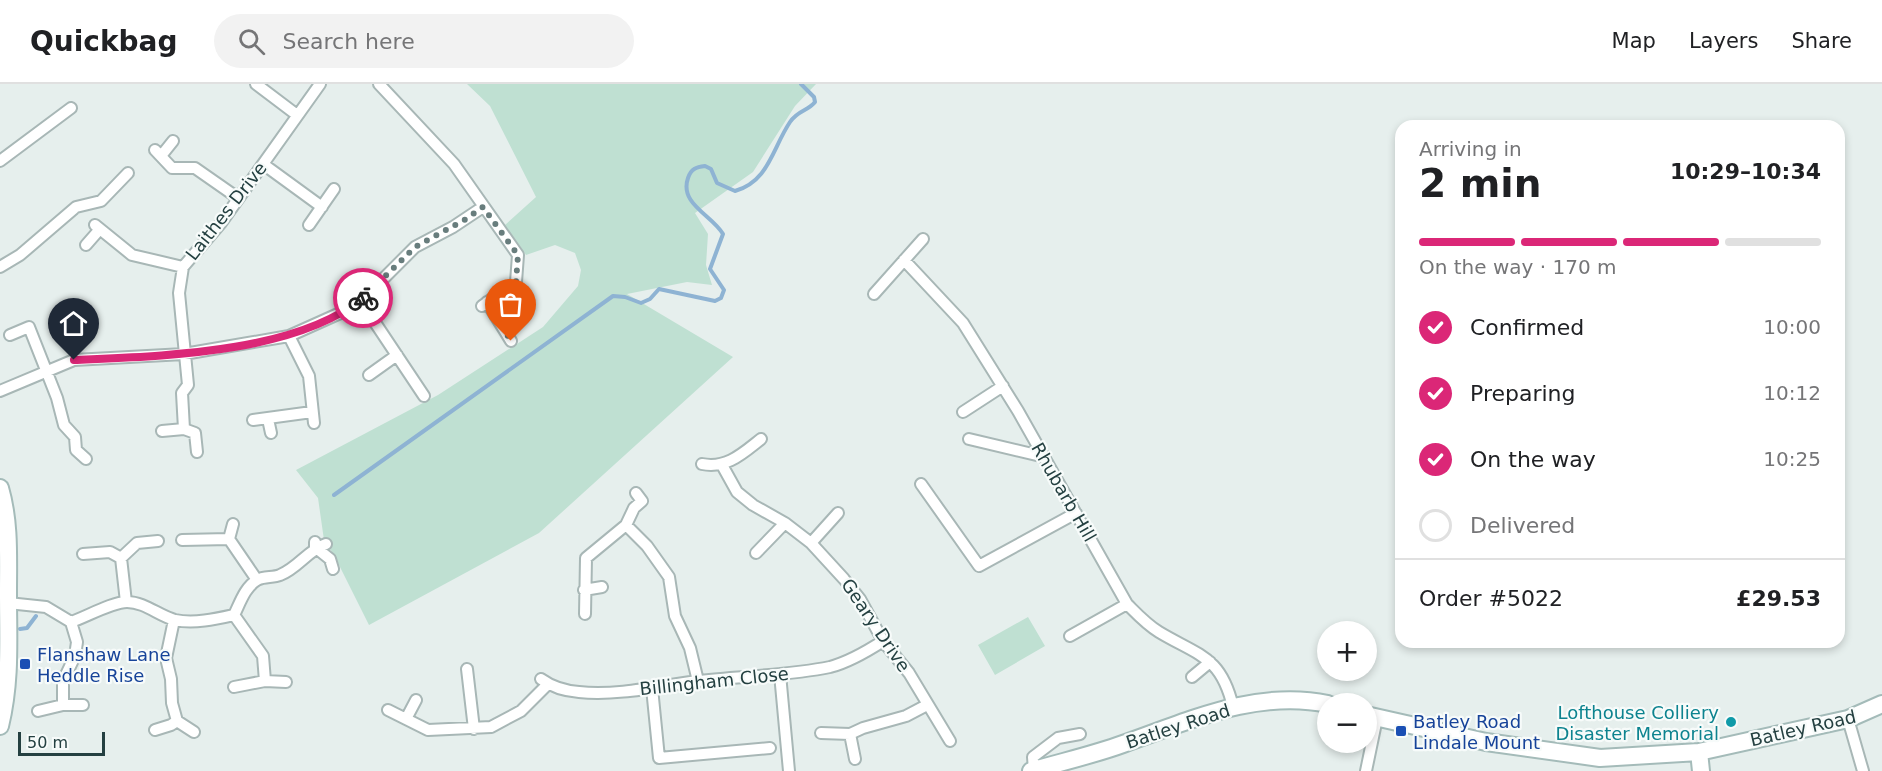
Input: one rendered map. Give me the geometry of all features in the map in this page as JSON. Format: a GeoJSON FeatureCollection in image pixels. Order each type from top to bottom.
{"type":"FeatureCollection","features":[{"type":"Feature","properties":{"kind":"street"},"geometry":{"type":"LineString","coordinates":[[256,84],[297,115]]}},
{"type":"Feature","properties":{"kind":"street","name":"Laithes Drive"},"geometry":{"type":"LineString","coordinates":[[184,429],[182,393],[189,385],[179,292],[183,267],[221,223],[320,84]]}},
{"type":"Feature","properties":{"kind":"street"},"geometry":{"type":"LineString","coordinates":[[379,84],[454,164],[518,255],[516,282],[484,304],[511,341]]}},
{"type":"Feature","properties":{"kind":"street"},"geometry":{"type":"LineString","coordinates":[[0,161],[71,108]]}},
{"type":"Feature","properties":{"kind":"street"},"geometry":{"type":"LineString","coordinates":[[173,141],[158,153],[172,168],[195,168],[238,198]]}},
{"type":"Feature","properties":{"kind":"street"},"geometry":{"type":"LineString","coordinates":[[263,164],[322,207]]}},
{"type":"Feature","properties":{"kind":"street"},"geometry":{"type":"LineString","coordinates":[[0,267],[20,255],[76,207],[101,201],[128,173]]}},
{"type":"Feature","properties":{"kind":"street"},"geometry":{"type":"LineString","coordinates":[[309,225],[334,189]]}},
{"type":"Feature","properties":{"kind":"street"},"geometry":{"type":"LineString","coordinates":[[0,392],[46,370],[74,360],[184,354],[289,336],[347,310],[415,247],[460,223],[483,207]]}},
{"type":"Feature","properties":{"kind":"street"},"geometry":{"type":"LineString","coordinates":[[86,245],[98,227],[132,255],[183,267]]}},
{"type":"Feature","properties":{"kind":"street"},"geometry":{"type":"LineString","coordinates":[[874,294],[923,239]]}},
{"type":"Feature","properties":{"kind":"street","name":"Rhubarb Hill"},"geometry":{"type":"LineString","coordinates":[[904,260],[963,323],[1045,457],[1127,604],[1153,628],[1198,652],[1210,662],[1222,675],[1233,707]]}},
{"type":"Feature","properties":{"kind":"street"},"geometry":{"type":"LineString","coordinates":[[360,300],[424,396]]}},
{"type":"Feature","properties":{"kind":"street"},"geometry":{"type":"LineString","coordinates":[[10,335],[31,325],[64,425],[75,437],[76,450],[86,459]]}},
{"type":"Feature","properties":{"kind":"street"},"geometry":{"type":"LineString","coordinates":[[253,420],[313,417],[309,376],[289,336]]}},
{"type":"Feature","properties":{"kind":"street"},"geometry":{"type":"LineString","coordinates":[[369,375],[397,355]]}},
{"type":"Feature","properties":{"kind":"street"},"geometry":{"type":"LineString","coordinates":[[963,412],[1003,386]]}},
{"type":"Feature","properties":{"kind":"street"},"geometry":{"type":"LineString","coordinates":[[268,418],[271,433]]}},
{"type":"Feature","properties":{"kind":"street"},"geometry":{"type":"LineString","coordinates":[[162,431],[184,429],[195,433],[197,452]]}},
{"type":"Feature","properties":{"kind":"street"},"geometry":{"type":"LineString","coordinates":[[702,464],[722,465],[761,439]]}},
{"type":"Feature","properties":{"kind":"street"},"geometry":{"type":"LineString","coordinates":[[969,439],[1045,457]]}},
{"type":"Feature","properties":{"kind":"street"},"geometry":{"type":"LineString","coordinates":[[64,454],[76,450]]}},
{"type":"Feature","properties":{"kind":"street","name":"Geary Drive"},"geometry":{"type":"LineString","coordinates":[[722,465],[736,492],[753,505],[785,523],[828,560],[860,599],[883,641],[909,673],[950,741]]}},
{"type":"Feature","properties":{"kind":"street"},"geometry":{"type":"LineString","coordinates":[[921,484],[979,566],[1076,513]]}},
{"type":"Feature","properties":{"kind":"street"},"geometry":{"type":"LineString","coordinates":[[0,488],[6,521],[8,603],[5,642],[8,682],[0,726]]}},
{"type":"Feature","properties":{"kind":"street"},"geometry":{"type":"LineString","coordinates":[[585,614],[586,558],[626,525],[634,508],[642,501],[636,494]]}},
{"type":"Feature","properties":{"kind":"street"},"geometry":{"type":"LineString","coordinates":[[811,543],[838,513]]}},
{"type":"Feature","properties":{"kind":"street"},"geometry":{"type":"LineString","coordinates":[[756,553],[785,523]]}},
{"type":"Feature","properties":{"kind":"street"},"geometry":{"type":"LineString","coordinates":[[233,524],[229,539],[257,580]]}},
{"type":"Feature","properties":{"kind":"street"},"geometry":{"type":"LineString","coordinates":[[626,525],[646,546],[669,577],[675,616],[690,648],[698,681]]}},
{"type":"Feature","properties":{"kind":"street"},"geometry":{"type":"LineString","coordinates":[[182,540],[229,539]]}},
{"type":"Feature","properties":{"kind":"street"},"geometry":{"type":"LineString","coordinates":[[121,558],[137,543],[158,541]]}},
{"type":"Feature","properties":{"kind":"street"},"geometry":{"type":"LineString","coordinates":[[234,615],[244,592],[257,580],[280,575],[297,564],[318,544],[330,559],[333,569]]}},
{"type":"Feature","properties":{"kind":"street"},"geometry":{"type":"LineString","coordinates":[[83,554],[110,552],[121,558]]}},
{"type":"Feature","properties":{"kind":"street"},"geometry":{"type":"LineString","coordinates":[[121,558],[126,602]]}},
{"type":"Feature","properties":{"kind":"street"},"geometry":{"type":"LineString","coordinates":[[584,590],[602,587]]}},
{"type":"Feature","properties":{"kind":"street"},"geometry":{"type":"LineString","coordinates":[[71,622],[126,602],[142,605],[174,620],[190,621],[234,615]]}},
{"type":"Feature","properties":{"kind":"street"},"geometry":{"type":"LineString","coordinates":[[8,603],[46,607],[71,622],[77,642],[75,656],[63,681],[63,705]]}},
{"type":"Feature","properties":{"kind":"street"},"geometry":{"type":"LineString","coordinates":[[1070,636],[1127,604]]}},
{"type":"Feature","properties":{"kind":"street"},"geometry":{"type":"LineString","coordinates":[[234,615],[263,656],[265,681]]}},
{"type":"Feature","properties":{"kind":"street"},"geometry":{"type":"LineString","coordinates":[[174,620],[166,658],[171,679],[172,703],[177,721],[194,732]]}},
{"type":"Feature","properties":{"kind":"street","name":"Billingham Close"},"geometry":{"type":"LineString","coordinates":[[474,729],[505,722],[521,711],[544,681],[581,692],[652,688],[698,681],[780,674],[831,666],[858,656],[883,641]]}},
{"type":"Feature","properties":{"kind":"street"},"geometry":{"type":"LineString","coordinates":[[1192,676],[1210,662]]}},
{"type":"Feature","properties":{"kind":"street"},"geometry":{"type":"LineString","coordinates":[[388,710],[428,730],[474,729],[467,669]]}},
{"type":"Feature","properties":{"kind":"street"},"geometry":{"type":"LineString","coordinates":[[780,674],[789,771]]}},
{"type":"Feature","properties":{"kind":"street"},"geometry":{"type":"LineString","coordinates":[[234,687],[265,681],[286,682]]}},
{"type":"Feature","properties":{"kind":"street"},"geometry":{"type":"LineString","coordinates":[[652,688],[659,758],[770,748]]}},
{"type":"Feature","properties":{"kind":"street"},"geometry":{"type":"LineString","coordinates":[[406,719],[416,700]]}},
{"type":"Feature","properties":{"kind":"street","name":"Batley Road"},"geometry":{"type":"LineString","coordinates":[[1032,770],[1120,745],[1191,719],[1262,700],[1317,703]]}},
{"type":"Feature","properties":{"kind":"street","name":"Batley Road"},"geometry":{"type":"LineString","coordinates":[[1377,717],[1486,742],[1600,758],[1699,752],[1848,719],[1882,704]]}},
{"type":"Feature","properties":{"kind":"street"},"geometry":{"type":"LineString","coordinates":[[38,711],[63,705],[83,705]]}},
{"type":"Feature","properties":{"kind":"street"},"geometry":{"type":"LineString","coordinates":[[820,733],[850,734],[906,716],[927,705]]}},
{"type":"Feature","properties":{"kind":"street"},"geometry":{"type":"LineString","coordinates":[[1848,719],[1863,771]]}},
{"type":"Feature","properties":{"kind":"street"},"geometry":{"type":"LineString","coordinates":[[155,729],[177,721]]}},
{"type":"Feature","properties":{"kind":"street"},"geometry":{"type":"LineString","coordinates":[[850,734],[855,759]]}},
{"type":"Feature","properties":{"kind":"street"},"geometry":{"type":"LineString","coordinates":[[1032,770],[1033,757],[1058,738],[1080,734]]}},
{"type":"Feature","properties":{"kind":"street"},"geometry":{"type":"LineString","coordinates":[[1699,752],[1701,771]]}},
{"type":"Feature","properties":{"kind":"street"},"geometry":{"type":"LineString","coordinates":[[1366,771],[1368,753]]}},
{"type":"Feature","properties":{"kind":"green space"},"geometry":{"type":"Polygon","coordinates":[[[467,84],[816,84],[795,106],[753,172],[695,213],[708,234],[706,265],[712,285],[687,282],[627,294],[733,357],[539,533],[369,625],[334,555],[324,540],[318,498],[296,470],[438,395],[543,327],[578,286],[581,270],[575,253],[555,245],[526,255],[505,225],[536,197],[490,106],[467,84]]]}},
{"type":"Feature","properties":{"kind":"green space"},"geometry":{"type":"Polygon","coordinates":[[[1028,617],[1045,646],[995,675],[978,645],[1028,617]]]}},
{"type":"Feature","properties":{"kind":"waterway"},"geometry":{"type":"LineString","coordinates":[[334,495],[613,296],[625,297],[641,303],[650,299],[659,289],[715,301],[721,298],[724,290],[710,269],[723,234],[692,202],[686,187],[688,178],[694,169],[705,166],[711,169],[717,183],[735,191],[755,180],[763,172],[790,122],[815,102],[814,97],[801,84]]}},
{"type":"Feature","properties":{"kind":"waterway"},"geometry":{"type":"LineString","coordinates":[[20,629],[27,628],[36,616]]}},
{"type":"Feature","properties":{"kind":"way so far"},"geometry":{"type":"LineString","coordinates":[[363,298],[415,247],[432,236],[453,227],[483,207],[518,255],[516,282],[487,302],[511,341]]}},
{"type":"Feature","properties":{"kind":"place","name":"Flanshaw Lane Heddle Rise"},"geometry":{"type":"Point","coordinates":[25,664]}},
{"type":"Feature","properties":{"kind":"place","name":"Lofthouse Colliery Disaster Memorial"},"geometry":{"type":"Point","coordinates":[1731,722]}},
{"type":"Feature","properties":{"kind":"place","name":"Batley Road Lindale Mount"},"geometry":{"type":"Point","coordinates":[1401,731]}},
{"type":"Feature","properties":{"kind":"route"},"geometry":{"type":"LineString","coordinates":[[74,360],[184,354],[289,336],[347,310],[363,298]]}}]}
